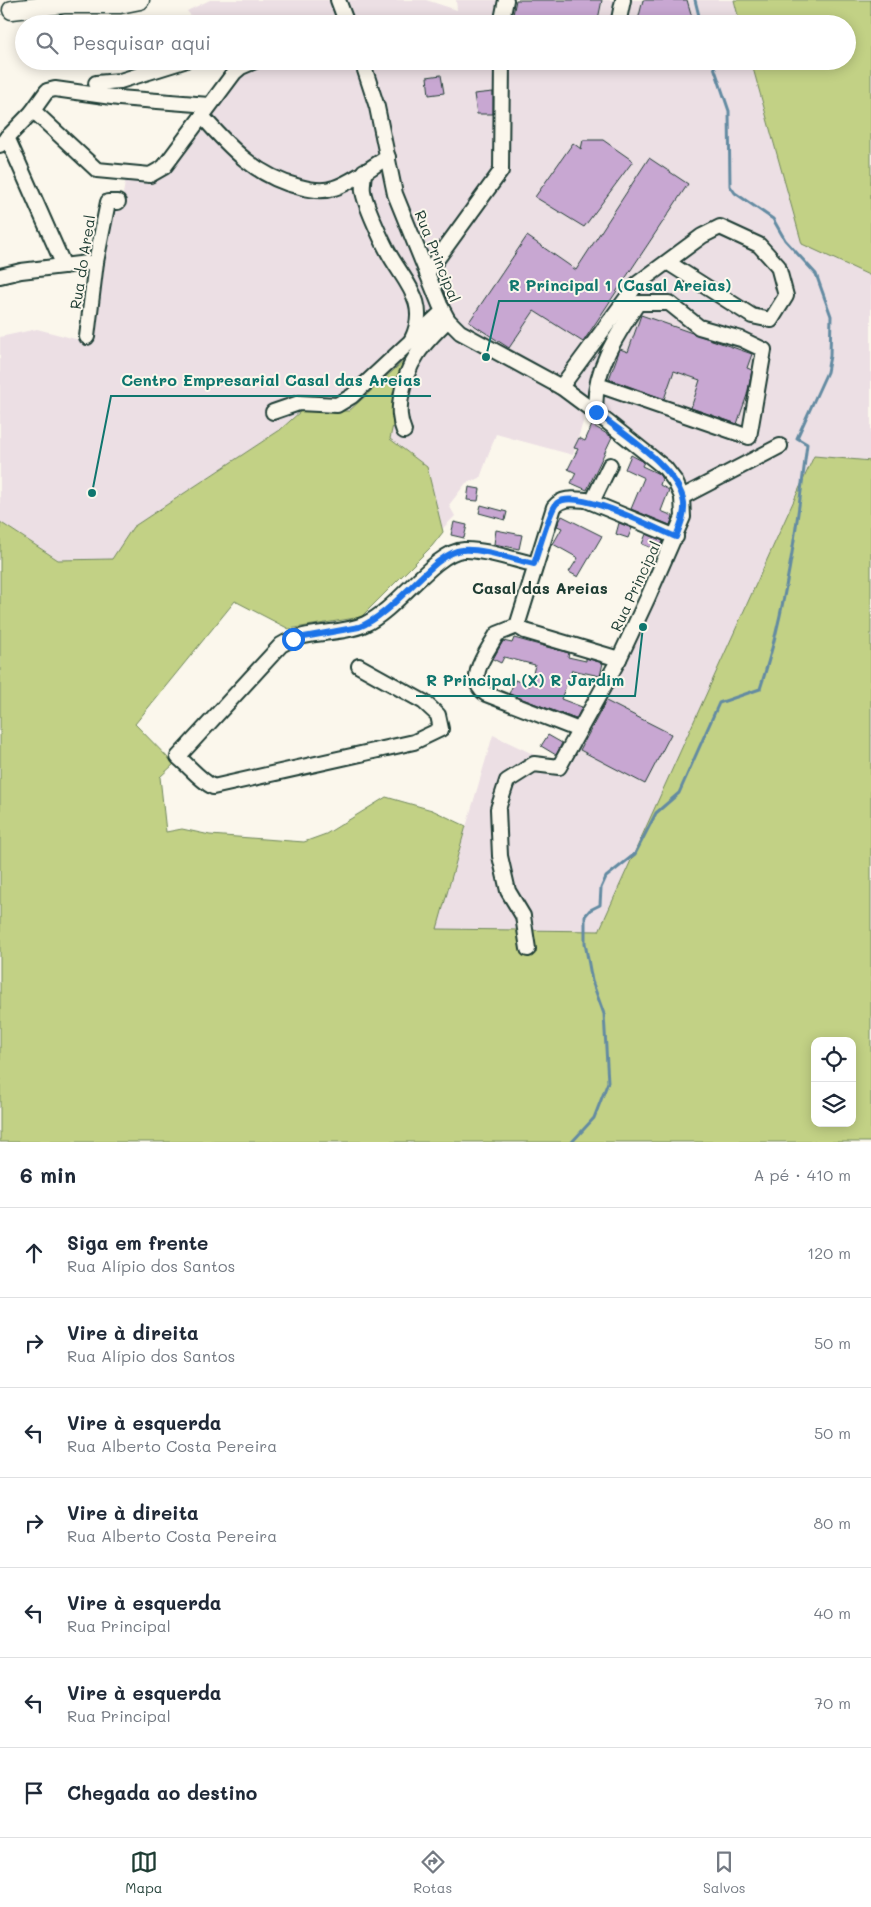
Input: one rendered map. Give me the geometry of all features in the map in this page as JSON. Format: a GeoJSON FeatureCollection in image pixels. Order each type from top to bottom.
{"type":"FeatureCollection","features":[{"type":"Feature","properties":{"kind":"main road"},"geometry":{"type":"LineString","coordinates":[[11,9],[61,2],[120,4],[140,0]]}},
{"type":"Feature","properties":{"kind":"street"},"geometry":{"type":"LineString","coordinates":[[338,0],[344,15]]}},
{"type":"Feature","properties":{"kind":"street"},"geometry":{"type":"LineString","coordinates":[[503,15],[506,0]]}},
{"type":"Feature","properties":{"kind":"street"},"geometry":{"type":"LineString","coordinates":[[620,15],[623,0]]}},
{"type":"Feature","properties":{"kind":"street"},"geometry":{"type":"LineString","coordinates":[[96,82],[120,81],[155,70]]}},
{"type":"Feature","properties":{"kind":"street"},"geometry":{"type":"LineString","coordinates":[[32,112],[38,115],[97,170],[150,175],[164,167],[234,72],[238,70]]}},
{"type":"Feature","properties":{"kind":"street","name":"Rua Principal"},"geometry":{"type":"LineString","coordinates":[[365,70],[378,107],[395,194],[445,316],[460,332],[560,387],[596,412],[665,468],[675,481],[682,497],[683,516],[676,537],[619,659],[560,767],[534,764],[507,781],[498,809],[500,856],[508,891],[523,916],[528,949]]}},
{"type":"Feature","properties":{"kind":"street"},"geometry":{"type":"LineString","coordinates":[[427,273],[501,171],[502,70]]}},
{"type":"Feature","properties":{"kind":"street"},"geometry":{"type":"LineString","coordinates":[[64,266],[4,141],[32,112],[48,91],[55,89],[205,111],[231,149],[261,173],[280,182],[314,190],[334,188],[388,157]]}},
{"type":"Feature","properties":{"kind":"street"},"geometry":{"type":"LineString","coordinates":[[364,172],[363,191],[388,252],[410,285],[418,306],[416,329],[410,342]]}},
{"type":"Feature","properties":{"kind":"street","name":"Rua do Areal"},"geometry":{"type":"LineString","coordinates":[[87,338],[96,262],[108,202],[118,202]]}},
{"type":"Feature","properties":{"kind":"street"},"geometry":{"type":"LineString","coordinates":[[560,387],[637,284],[702,236],[720,227],[759,245],[778,266],[786,296],[771,320],[752,316],[667,262]]}},
{"type":"Feature","properties":{"kind":"street"},"geometry":{"type":"LineString","coordinates":[[0,276],[21,271],[96,262]]}},
{"type":"Feature","properties":{"kind":"street"},"geometry":{"type":"LineString","coordinates":[[596,412],[594,397],[598,385],[614,338],[638,303],[669,303],[699,327],[741,339],[764,350],[749,437],[598,385]]}},
{"type":"Feature","properties":{"kind":"street"},"geometry":{"type":"LineString","coordinates":[[273,412],[299,403],[337,405],[352,396],[410,342],[445,316]]}},
{"type":"Feature","properties":{"kind":"street"},"geometry":{"type":"LineString","coordinates":[[404,431],[399,411],[408,368],[424,342],[445,316]]}},
{"type":"Feature","properties":{"kind":"street"},"geometry":{"type":"LineString","coordinates":[[682,497],[780,446]]}},
{"type":"Feature","properties":{"kind":"street"},"geometry":{"type":"LineString","coordinates":[[592,502],[610,465]]}},
{"type":"Feature","properties":{"kind":"street"},"geometry":{"type":"LineString","coordinates":[[516,626],[534,564],[556,504],[573,499],[592,502],[676,537]]}},
{"type":"Feature","properties":{"kind":"street"},"geometry":{"type":"LineString","coordinates":[[359,666],[424,702],[438,715],[441,729],[414,742],[213,787],[200,780],[194,770],[178,757],[281,645],[299,637],[359,627],[368,623],[389,609],[451,552],[470,550],[534,564]]}},
{"type":"Feature","properties":{"kind":"street"},"geometry":{"type":"LineString","coordinates":[[516,626],[525,631],[619,659]]}},
{"type":"Feature","properties":{"kind":"street"},"geometry":{"type":"LineString","coordinates":[[516,626],[497,634],[476,673],[477,684],[486,694],[580,730]]}},
{"type":"Feature","properties":{"kind":"shaded area"},"geometry":{"type":"Polygon","coordinates":[[[210,0],[426,0],[457,10],[456,0],[734,0],[738,15],[190,15],[187,11],[210,0]]]}},
{"type":"Feature","properties":{"kind":"shaded area"},"geometry":{"type":"Polygon","coordinates":[[[238,70],[754,70],[802,244],[871,276],[871,461],[814,457],[599,931],[436,929],[493,735],[537,756],[556,757],[564,752],[608,671],[677,515],[676,498],[667,479],[586,412],[573,455],[496,434],[480,478],[466,483],[449,505],[455,516],[442,529],[427,467],[390,439],[406,359],[349,411],[301,411],[280,430],[134,527],[112,559],[58,560],[0,522],[0,337],[37,329],[91,343],[102,257],[112,210],[120,209],[126,178],[158,179],[171,170],[238,79],[238,70]]]}},
{"type":"Feature","properties":{"kind":"green space"},"geometry":{"type":"Polygon","coordinates":[[[734,0],[871,0],[871,276],[802,244],[754,70],[856,70],[856,15],[738,15],[734,0]]]}},
{"type":"Feature","properties":{"kind":"green space"},"geometry":{"type":"Polygon","coordinates":[[[407,358],[390,439],[427,467],[443,532],[432,546],[361,617],[289,629],[235,601],[135,724],[174,764],[160,777],[166,832],[182,829],[210,835],[304,842],[326,834],[386,797],[432,810],[466,826],[437,929],[599,931],[814,456],[871,461],[871,1142],[0,1142],[0,522],[58,560],[112,559],[133,527],[280,430],[301,411],[349,411],[407,358]]]}},
{"type":"Feature","properties":{"kind":"building"},"geometry":{"type":"Polygon","coordinates":[[[516,0],[602,0],[599,15],[513,15],[516,0]]]}},
{"type":"Feature","properties":{"kind":"building"},"geometry":{"type":"Polygon","coordinates":[[[643,0],[687,0],[691,15],[639,15],[643,0]]]}},
{"type":"Feature","properties":{"kind":"building"},"geometry":{"type":"Polygon","coordinates":[[[441,75],[444,93],[429,95],[427,77],[441,75]]]}},
{"type":"Feature","properties":{"kind":"building"},"geometry":{"type":"Polygon","coordinates":[[[493,92],[493,114],[477,114],[474,94],[493,92]]]}},
{"type":"Feature","properties":{"kind":"building"},"geometry":{"type":"Polygon","coordinates":[[[583,140],[603,140],[633,161],[584,227],[535,197],[573,143],[581,149],[583,140]]]}},
{"type":"Feature","properties":{"kind":"building"},"geometry":{"type":"Polygon","coordinates":[[[649,158],[688,184],[583,342],[534,311],[509,348],[469,322],[527,236],[576,270],[649,158]]]}},
{"type":"Feature","properties":{"kind":"building"},"geometry":{"type":"Polygon","coordinates":[[[641,315],[752,354],[747,368],[752,370],[747,395],[737,424],[691,408],[700,380],[674,371],[664,399],[609,379],[620,349],[628,352],[641,315]]]}},
{"type":"Feature","properties":{"kind":"building"},"geometry":{"type":"Polygon","coordinates":[[[592,425],[612,437],[587,490],[571,483],[576,473],[568,469],[578,449],[574,448],[579,438],[585,441],[592,425]]]}},
{"type":"Feature","properties":{"kind":"building"},"geometry":{"type":"Polygon","coordinates":[[[631,455],[644,462],[642,466],[659,474],[662,479],[660,485],[669,490],[661,511],[673,516],[670,525],[631,509],[644,478],[625,469],[631,455]]]}},
{"type":"Feature","properties":{"kind":"building"},"geometry":{"type":"Polygon","coordinates":[[[469,487],[480,489],[478,501],[467,500],[469,487]]]}},
{"type":"Feature","properties":{"kind":"building"},"geometry":{"type":"Polygon","coordinates":[[[481,505],[507,512],[505,520],[479,513],[481,505]]]}},
{"type":"Feature","properties":{"kind":"building"},"geometry":{"type":"Polygon","coordinates":[[[562,516],[602,536],[578,577],[569,572],[578,558],[553,544],[562,528],[557,526],[562,516]]]}},
{"type":"Feature","properties":{"kind":"building"},"geometry":{"type":"Polygon","coordinates":[[[454,522],[467,525],[464,538],[451,535],[454,522]]]}},
{"type":"Feature","properties":{"kind":"building"},"geometry":{"type":"Polygon","coordinates":[[[619,523],[632,528],[628,538],[616,534],[619,523]]]}},
{"type":"Feature","properties":{"kind":"building"},"geometry":{"type":"Polygon","coordinates":[[[496,530],[522,535],[519,549],[494,544],[496,530]]]}},
{"type":"Feature","properties":{"kind":"building"},"geometry":{"type":"Polygon","coordinates":[[[646,534],[663,541],[659,551],[642,544],[646,534]]]}},
{"type":"Feature","properties":{"kind":"building"},"geometry":{"type":"Polygon","coordinates":[[[514,638],[569,653],[568,657],[586,661],[586,658],[603,663],[600,676],[572,670],[561,699],[582,707],[576,719],[509,694],[515,680],[530,686],[535,665],[504,657],[501,663],[493,659],[503,641],[512,643],[514,638]]]}},
{"type":"Feature","properties":{"kind":"building"},"geometry":{"type":"Polygon","coordinates":[[[606,701],[671,734],[645,784],[580,750],[606,701]]]}},
{"type":"Feature","properties":{"kind":"building"},"geometry":{"type":"Polygon","coordinates":[[[548,735],[562,743],[556,755],[541,746],[548,735]]]}},
{"type":"Feature","properties":{"kind":"waterway"},"geometry":{"type":"LineString","coordinates":[[695,0],[699,15]]}},
{"type":"Feature","properties":{"kind":"waterway"},"geometry":{"type":"LineString","coordinates":[[572,1142],[594,1118],[608,1082],[604,1014],[592,981],[585,943],[585,916],[590,910],[600,905],[601,888],[606,877],[635,854],[656,813],[679,793],[719,703],[760,689],[777,629],[795,537],[807,444],[797,438],[827,372],[830,356],[831,316],[816,274],[785,240],[773,219],[735,193],[730,186],[729,111],[715,70]]}},
{"type":"Feature","properties":{"kind":"place","name":"R Principal 1 (Casal Areias)"},"geometry":{"type":"Point","coordinates":[486,357]}},
{"type":"Feature","properties":{"kind":"place","name":"Centro Empresarial Casal das Areias"},"geometry":{"type":"Point","coordinates":[92,493]}},
{"type":"Feature","properties":{"kind":"place","name":"R Principal (X) R Jardim"},"geometry":{"type":"Point","coordinates":[643,627]}},
{"type":"Feature","properties":{"kind":"district","name":"Casal das Areias"},"geometry":{"type":"Point","coordinates":[540,587]}},
{"type":"Feature","properties":{"kind":"route"},"geometry":{"type":"LineString","coordinates":[[293,639],[359,627],[368,623],[389,609],[446,555],[457,550],[470,550],[534,564],[554,507],[563,500],[586,500],[676,537],[683,516],[684,503],[680,489],[670,473],[596,412]]}}]}
